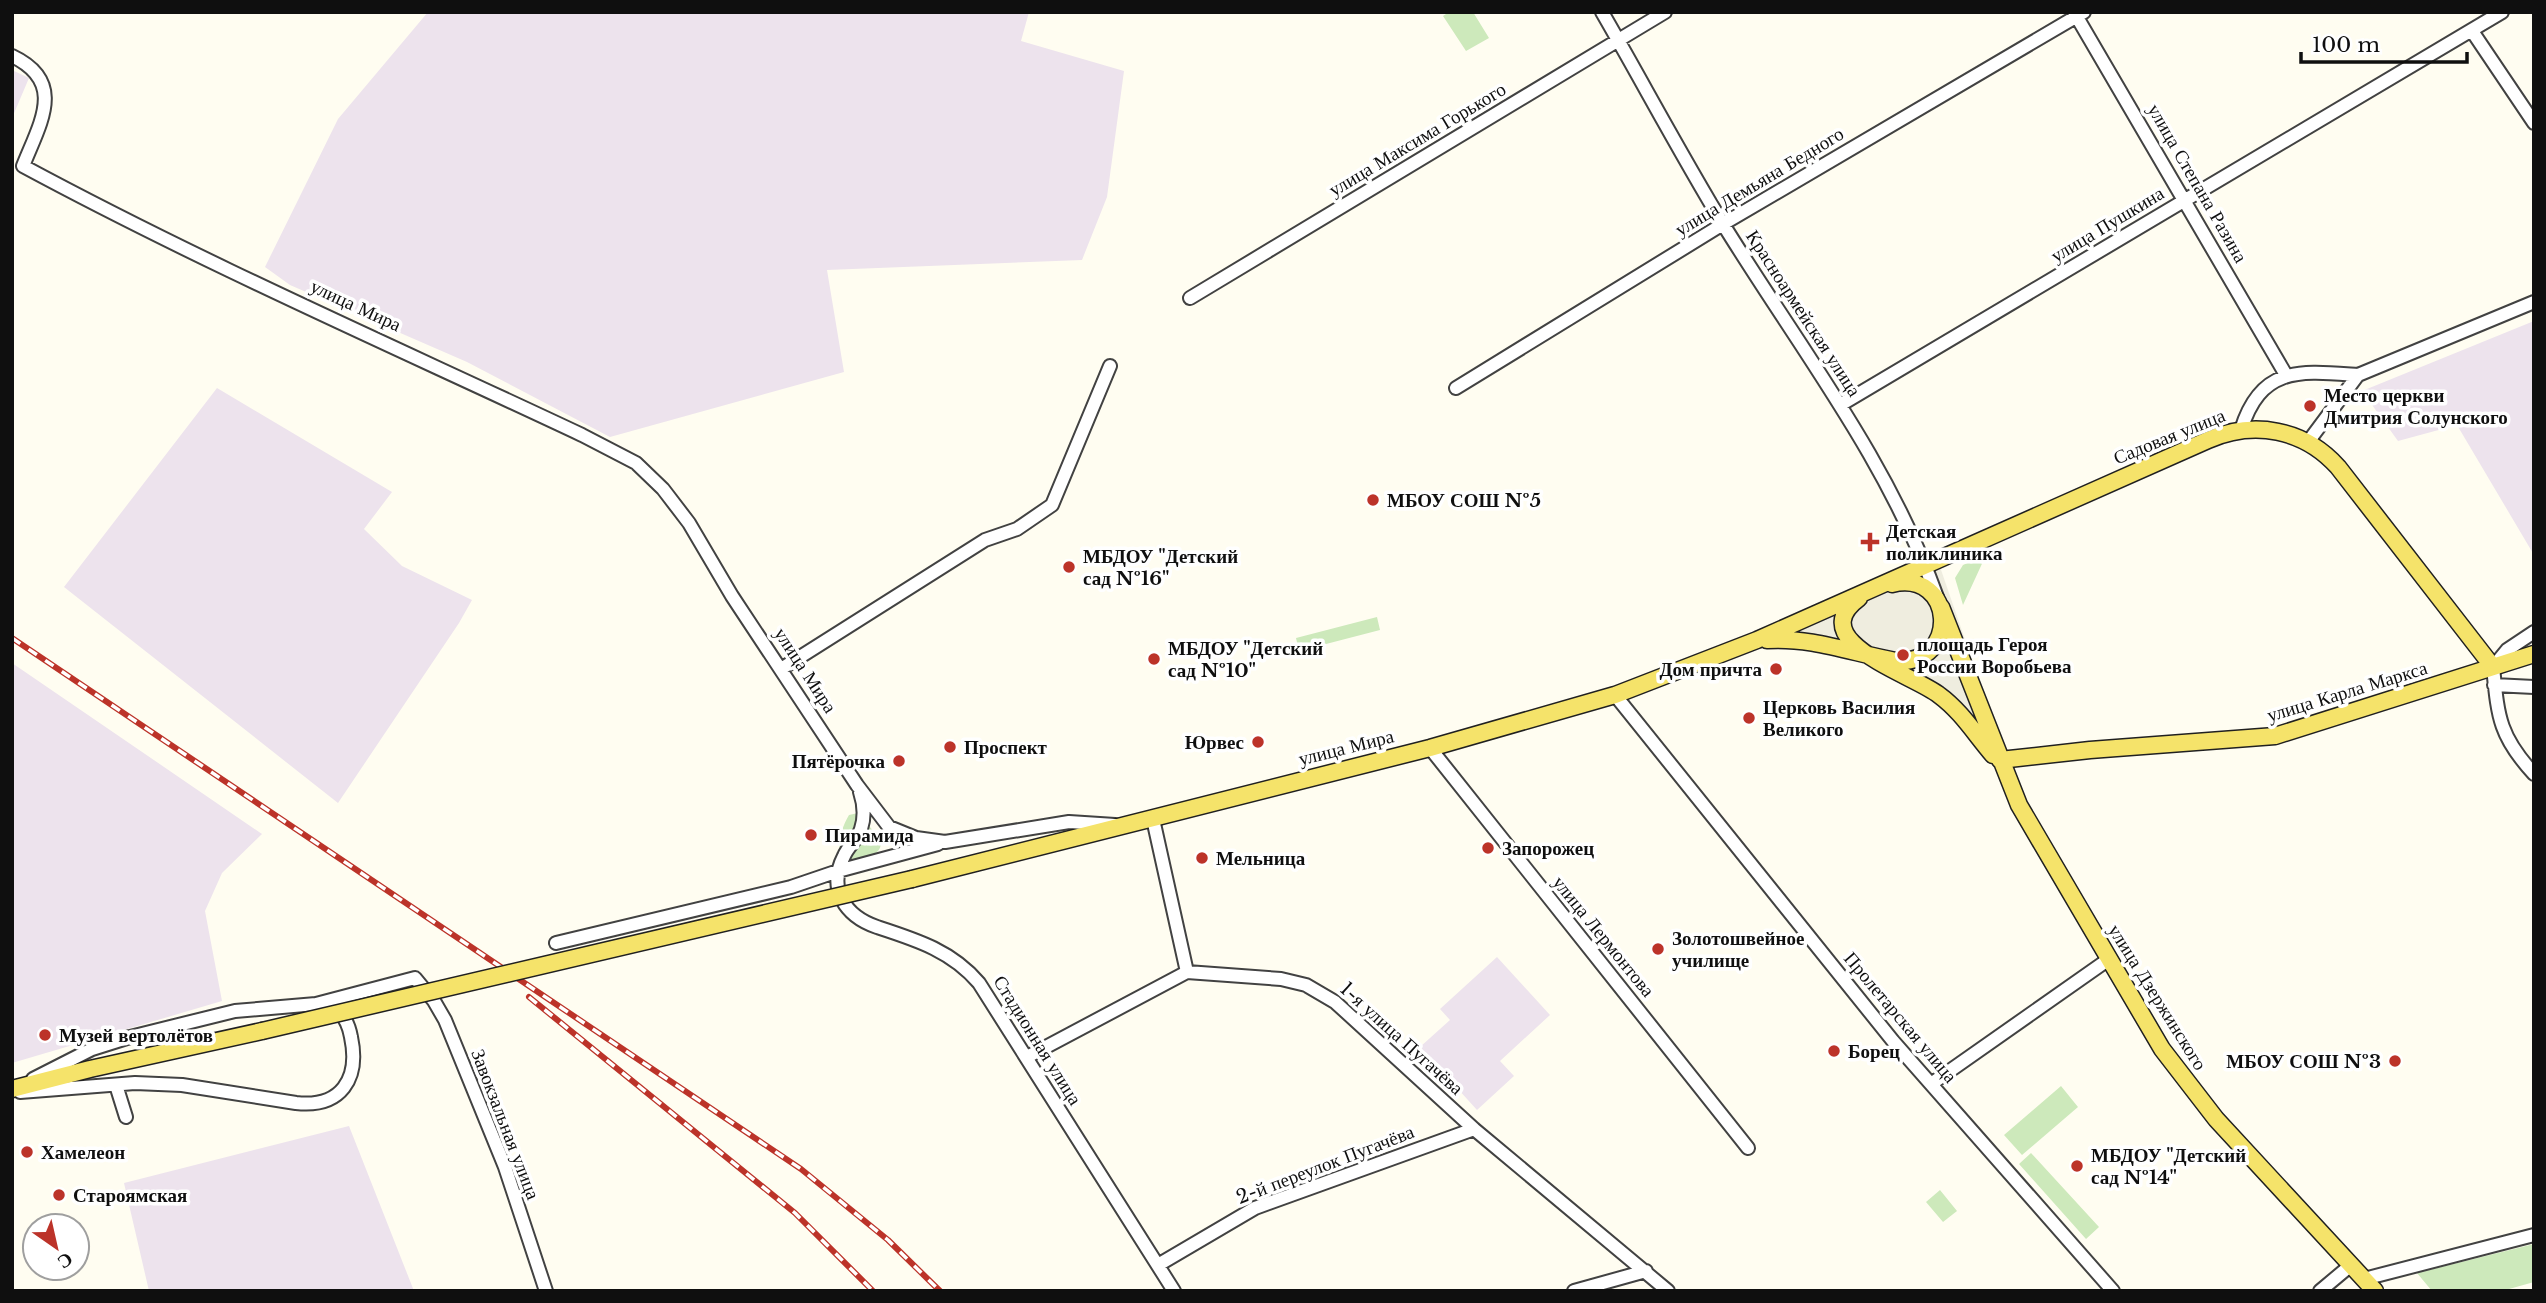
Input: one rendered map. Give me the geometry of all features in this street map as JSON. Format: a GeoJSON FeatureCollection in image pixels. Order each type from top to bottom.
{"type":"FeatureCollection","features":[{"type":"Feature","properties":{"kind":"main road","name":"Садовая улица"},"geometry":{"type":"LineString","coordinates":[[1876,587],[2208,440],[2241,430],[2280,432],[2308,442]]}},
{"type":"Feature","properties":{"kind":"main road"},"geometry":{"type":"LineString","coordinates":[[2308,442],[2338,467],[2493,667]]}},
{"type":"Feature","properties":{"kind":"main road"},"geometry":{"type":"LineString","coordinates":[[1871,656],[1905,661],[1923,655],[1933,647],[1939,637],[1941,609],[1931,592],[1916,584],[1899,582],[1876,587],[1850,605],[1843,622],[1844,630],[1849,641],[1871,656],[1922,683],[1945,699],[2000,760]]}},
{"type":"Feature","properties":{"kind":"main road","name":"улица Мира"},"geometry":{"type":"LineString","coordinates":[[1126,826],[1430,748],[1615,695],[1757,640],[1876,587]]}},
{"type":"Feature","properties":{"kind":"main road","name":"улица Дзержинского"},"geometry":{"type":"LineString","coordinates":[[1941,609],[2019,805],[2162,1049],[2193,1092],[2227,1132],[2372,1288]]}},
{"type":"Feature","properties":{"kind":"main road","name":"улица Мира"},"geometry":{"type":"LineString","coordinates":[[1757,640],[1788,639],[1821,643],[1871,656]]}},
{"type":"Feature","properties":{"kind":"main road","name":"улица Карла Маркса"},"geometry":{"type":"LineString","coordinates":[[2000,760],[2090,750],[2275,736],[2534,654]]}},
{"type":"Feature","properties":{"kind":"main road"},"geometry":{"type":"LineString","coordinates":[[13,1090],[90,1069],[912,879],[1126,826]]}},
{"type":"Feature","properties":{"kind":"street","name":"Красноармейская улица"},"geometry":{"type":"LineString","coordinates":[[1602,12],[1723,224],[1883,474],[1912,531],[1941,609]]}},
{"type":"Feature","properties":{"kind":"street","name":"улица Максима Горького"},"geometry":{"type":"LineString","coordinates":[[1190,298],[1665,12]]}},
{"type":"Feature","properties":{"kind":"street","name":"улица Пушкина"},"geometry":{"type":"LineString","coordinates":[[1840,405],[2502,12]]}},
{"type":"Feature","properties":{"kind":"street","name":"улица Степана Разина"},"geometry":{"type":"LineString","coordinates":[[2079,14],[2286,374]]}},
{"type":"Feature","properties":{"kind":"street","name":"улица Демьяна Бедного"},"geometry":{"type":"LineString","coordinates":[[1456,388],[1723,224],[2079,14]]}},
{"type":"Feature","properties":{"kind":"street"},"geometry":{"type":"LineString","coordinates":[[2472,31],[2534,122]]}},
{"type":"Feature","properties":{"kind":"street","name":"улица Мира"},"geometry":{"type":"LineString","coordinates":[[12,56],[29,64],[44,88],[46,107],[23,166],[162,237],[636,463],[663,489],[689,523],[732,596],[857,785],[889,827],[916,838],[945,842],[1069,822],[1126,826]]}},
{"type":"Feature","properties":{"kind":"street"},"geometry":{"type":"LineString","coordinates":[[2241,430],[2246,414],[2255,401],[2268,386],[2286,374],[2322,372],[2358,375],[2534,302]]}},
{"type":"Feature","properties":{"kind":"street"},"geometry":{"type":"LineString","coordinates":[[781,669],[985,540],[1017,529],[1052,505],[1110,366]]}},
{"type":"Feature","properties":{"kind":"street"},"geometry":{"type":"LineString","coordinates":[[2308,442],[2358,375]]}},
{"type":"Feature","properties":{"kind":"street"},"geometry":{"type":"LineString","coordinates":[[2534,632],[2507,650],[2493,667],[2502,731],[2520,759],[2534,774]]}},
{"type":"Feature","properties":{"kind":"street"},"geometry":{"type":"LineString","coordinates":[[2494,684],[2534,687]]}},
{"type":"Feature","properties":{"kind":"street","name":"Пролетарская улица"},"geometry":{"type":"LineString","coordinates":[[1615,695],[1931,1084],[2113,1291]]}},
{"type":"Feature","properties":{"kind":"street","name":"улица Лермонтова"},"geometry":{"type":"LineString","coordinates":[[1430,748],[1748,1148]]}},
{"type":"Feature","properties":{"kind":"street"},"geometry":{"type":"LineString","coordinates":[[857,785],[864,811],[858,836]]}},
{"type":"Feature","properties":{"kind":"street"},"geometry":{"type":"LineString","coordinates":[[1027,1057],[1187,972],[1153,819]]}},
{"type":"Feature","properties":{"kind":"street"},"geometry":{"type":"LineString","coordinates":[[838,871],[845,852],[858,836],[872,827],[889,827]]}},
{"type":"Feature","properties":{"kind":"street"},"geometry":{"type":"LineString","coordinates":[[556,943],[791,887],[838,871],[945,842]]}},
{"type":"Feature","properties":{"kind":"street","name":"Стадионная улица"},"geometry":{"type":"LineString","coordinates":[[838,871],[841,898],[853,916],[926,943],[959,963],[985,990],[1174,1291]]}},
{"type":"Feature","properties":{"kind":"street"},"geometry":{"type":"LineString","coordinates":[[1931,1084],[2109,960]]}},
{"type":"Feature","properties":{"kind":"street","name":"1-я улица Пугачёва"},"geometry":{"type":"LineString","coordinates":[[1187,972],[1281,979],[1317,990],[1335,1002],[1474,1129],[1668,1291]]}},
{"type":"Feature","properties":{"kind":"street","name":"Завокзальная улица"},"geometry":{"type":"LineString","coordinates":[[316,1003],[415,978],[434,1001],[445,1020],[505,1167],[546,1291]]}},
{"type":"Feature","properties":{"kind":"street"},"geometry":{"type":"LineString","coordinates":[[316,1003],[338,1010],[349,1029],[354,1048],[350,1079],[340,1092],[327,1101],[311,1105],[182,1085],[13,1090],[92,1049],[235,1011],[316,1003]]}},
{"type":"Feature","properties":{"kind":"street"},"geometry":{"type":"LineString","coordinates":[[116,1085],[126,1117]]}},
{"type":"Feature","properties":{"kind":"street","name":"2-й переулок Пугачёва"},"geometry":{"type":"LineString","coordinates":[[1158,1265],[1255,1208],[1474,1129]]}},
{"type":"Feature","properties":{"kind":"street"},"geometry":{"type":"LineString","coordinates":[[2372,1288],[2534,1235]]}},
{"type":"Feature","properties":{"kind":"street"},"geometry":{"type":"LineString","coordinates":[[2320,1291],[2351,1265]]}},
{"type":"Feature","properties":{"kind":"street"},"geometry":{"type":"LineString","coordinates":[[1574,1291],[1646,1271]]}},
{"type":"Feature","properties":{"kind":"shaded area"},"geometry":{"type":"Polygon","coordinates":[[[428,12],[1029,12],[1021,41],[1124,71],[1107,197],[1082,260],[827,270],[844,372],[610,437],[467,362],[290,285],[265,267],[338,119],[428,12]]]}},
{"type":"Feature","properties":{"kind":"shaded area"},"geometry":{"type":"Polygon","coordinates":[[[12,70],[29,78],[12,118],[12,70]]]}},
{"type":"Feature","properties":{"kind":"shaded area"},"geometry":{"type":"Polygon","coordinates":[[[2534,321],[2534,555],[2457,425],[2398,441],[2362,391],[2534,321]]]}},
{"type":"Feature","properties":{"kind":"shaded area"},"geometry":{"type":"Polygon","coordinates":[[[217,388],[392,492],[364,529],[402,566],[472,600],[338,803],[64,587],[217,388]]]}},
{"type":"Feature","properties":{"kind":"shaded area","name":"площадь Героя России Воробьева"},"geometry":{"type":"Polygon","coordinates":[[[1939,564],[1993,721],[1977,730],[1946,705],[1871,664],[1786,630],[1939,564]]]}},
{"type":"Feature","properties":{"kind":"shaded area"},"geometry":{"type":"Polygon","coordinates":[[[12,663],[262,834],[222,873],[205,911],[222,1001],[12,1063],[12,663]]]}},
{"type":"Feature","properties":{"kind":"shaded area"},"geometry":{"type":"Polygon","coordinates":[[[1497,957],[1550,1015],[1500,1061],[1514,1076],[1477,1110],[1420,1047],[1450,1020],[1440,1009],[1497,957]]]}},
{"type":"Feature","properties":{"kind":"shaded area"},"geometry":{"type":"Polygon","coordinates":[[[349,1126],[414,1291],[149,1291],[124,1183],[349,1126]]]}},
{"type":"Feature","properties":{"kind":"green space"},"geometry":{"type":"Polygon","coordinates":[[[1449,12],[1473,12],[1489,38],[1466,51],[1443,16],[1449,12]]]}},
{"type":"Feature","properties":{"kind":"green space"},"geometry":{"type":"Polygon","coordinates":[[[1986,555],[1963,605],[1955,578],[1963,565],[1986,555]]]}},
{"type":"Feature","properties":{"kind":"green space"},"geometry":{"type":"Polygon","coordinates":[[[1377,617],[1380,630],[1299,651],[1296,638],[1377,617]]]}},
{"type":"Feature","properties":{"kind":"green space"},"geometry":{"type":"Polygon","coordinates":[[[858,813],[881,840],[881,846],[868,858],[843,864],[839,845],[841,833],[849,815],[858,813]]]}},
{"type":"Feature","properties":{"kind":"green space"},"geometry":{"type":"Polygon","coordinates":[[[2061,1086],[2078,1107],[2022,1155],[2004,1135],[2061,1086]]]}},
{"type":"Feature","properties":{"kind":"green space"},"geometry":{"type":"Polygon","coordinates":[[[2031,1153],[2099,1227],[2086,1239],[2019,1164],[2031,1153]]]}},
{"type":"Feature","properties":{"kind":"green space"},"geometry":{"type":"Polygon","coordinates":[[[1940,1190],[1957,1211],[1943,1222],[1926,1202],[1940,1190]]]}},
{"type":"Feature","properties":{"kind":"green space"},"geometry":{"type":"Polygon","coordinates":[[[2534,1244],[2534,1282],[2502,1291],[2432,1291],[2417,1273],[2534,1244]]]}},
{"type":"Feature","properties":{"kind":"railway"},"geometry":{"type":"LineString","coordinates":[[12,638],[801,1169],[888,1240],[940,1291]]}},
{"type":"Feature","properties":{"kind":"railway"},"geometry":{"type":"LineString","coordinates":[[529,997],[795,1213],[873,1291]]}},
{"type":"Feature","properties":{"kind":"place","name":"Место церкви Дмитрия Солунского"},"geometry":{"type":"Point","coordinates":[2310,406]}},
{"type":"Feature","properties":{"kind":"place","name":"МБОУ СОШ №5"},"geometry":{"type":"Point","coordinates":[1373,500]}},
{"type":"Feature","properties":{"kind":"place","name":"Детская поликлиника"},"geometry":{"type":"Point","coordinates":[1870,542]}},
{"type":"Feature","properties":{"kind":"place","name":"МБДОУ \"Детский сад №16\""},"geometry":{"type":"Point","coordinates":[1069,567]}},
{"type":"Feature","properties":{"kind":"place","name":"площадь Героя России Воробьева"},"geometry":{"type":"Point","coordinates":[1903,655]}},
{"type":"Feature","properties":{"kind":"place","name":"МБДОУ \"Детский сад №10\""},"geometry":{"type":"Point","coordinates":[1154,659]}},
{"type":"Feature","properties":{"kind":"place","name":"Дом причта"},"geometry":{"type":"Point","coordinates":[1776,669]}},
{"type":"Feature","properties":{"kind":"place","name":"Церковь Василия Великого"},"geometry":{"type":"Point","coordinates":[1749,718]}},
{"type":"Feature","properties":{"kind":"place","name":"Юрвес"},"geometry":{"type":"Point","coordinates":[1258,742]}},
{"type":"Feature","properties":{"kind":"place","name":"Проспект"},"geometry":{"type":"Point","coordinates":[950,747]}},
{"type":"Feature","properties":{"kind":"place","name":"Пятёрочка"},"geometry":{"type":"Point","coordinates":[899,761]}},
{"type":"Feature","properties":{"kind":"place","name":"Пирамида"},"geometry":{"type":"Point","coordinates":[811,835]}},
{"type":"Feature","properties":{"kind":"place","name":"Запорожец"},"geometry":{"type":"Point","coordinates":[1488,848]}},
{"type":"Feature","properties":{"kind":"place","name":"Мельница"},"geometry":{"type":"Point","coordinates":[1202,858]}},
{"type":"Feature","properties":{"kind":"place","name":"Золотошвейное училище"},"geometry":{"type":"Point","coordinates":[1658,949]}},
{"type":"Feature","properties":{"kind":"place","name":"Музей вертолётов"},"geometry":{"type":"Point","coordinates":[45,1035]}},
{"type":"Feature","properties":{"kind":"place","name":"Борец"},"geometry":{"type":"Point","coordinates":[1834,1051]}},
{"type":"Feature","properties":{"kind":"place","name":"МБОУ СОШ №3"},"geometry":{"type":"Point","coordinates":[2395,1061]}},
{"type":"Feature","properties":{"kind":"place","name":"Хамелеон"},"geometry":{"type":"Point","coordinates":[27,1152]}},
{"type":"Feature","properties":{"kind":"place","name":"МБДОУ \"Детский сад №14\""},"geometry":{"type":"Point","coordinates":[2077,1166]}},
{"type":"Feature","properties":{"kind":"place","name":"Староямская"},"geometry":{"type":"Point","coordinates":[59,1195]}}]}
